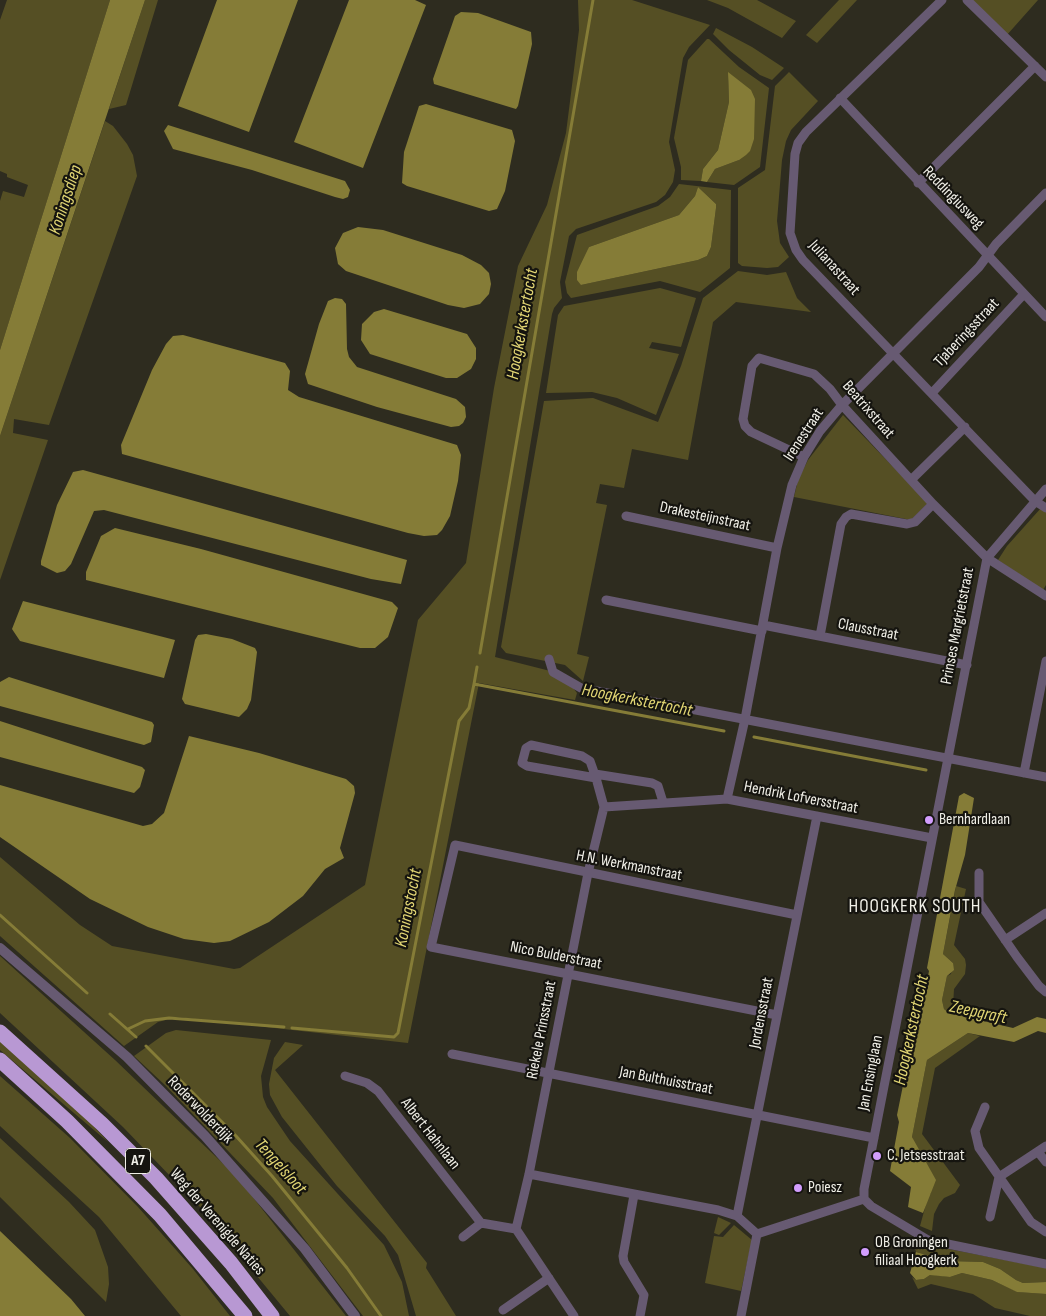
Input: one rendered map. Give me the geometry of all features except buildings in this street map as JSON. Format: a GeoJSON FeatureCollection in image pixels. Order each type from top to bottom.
{"type":"FeatureCollection","features":[{"type":"Feature","properties":{"kind":"highway","name":"Weg der Verenigde Naties"},"geometry":{"type":"LineString","coordinates":[[0,1032],[102,1124],[156,1178],[231,1263],[272,1316]]}},
{"type":"Feature","properties":{"kind":"highway","name":"A7"},"geometry":{"type":"LineString","coordinates":[[0,1060],[67,1121],[153,1208],[245,1316]]}},
{"type":"Feature","properties":{"kind":"street","name":"Julianastraat"},"geometry":{"type":"LineString","coordinates":[[942,0],[840,98],[806,132],[798,143],[795,154],[790,233],[796,250],[803,260],[1035,501],[1046,508]]}},
{"type":"Feature","properties":{"kind":"street"},"geometry":{"type":"LineString","coordinates":[[967,0],[1046,77]]}},
{"type":"Feature","properties":{"kind":"street"},"geometry":{"type":"LineString","coordinates":[[918,183],[1035,66]]}},
{"type":"Feature","properties":{"kind":"street","name":"Reddingiusweg"},"geometry":{"type":"LineString","coordinates":[[840,98],[1046,318]]}},
{"type":"Feature","properties":{"kind":"street","name":"Irenestraat"},"geometry":{"type":"LineString","coordinates":[[727,799],[745,719],[777,548],[792,485],[804,457],[820,431],[842,405],[1046,193]]}},
{"type":"Feature","properties":{"kind":"street","name":"Tjaberingsstraat"},"geometry":{"type":"LineString","coordinates":[[932,393],[1024,294]]}},
{"type":"Feature","properties":{"kind":"street","name":"Beatrixstraat"},"geometry":{"type":"LineString","coordinates":[[804,457],[751,432],[745,426],[743,419],[752,366],[755,361],[764,358],[814,374],[830,389],[842,405],[933,504],[987,558],[1046,596]]}},
{"type":"Feature","properties":{"kind":"street"},"geometry":{"type":"LineString","coordinates":[[911,480],[964,427]]}},
{"type":"Feature","properties":{"kind":"street","name":"Prinses Margrietstraat"},"geometry":{"type":"LineString","coordinates":[[947,759],[987,558],[1046,489]]}},
{"type":"Feature","properties":{"kind":"street"},"geometry":{"type":"LineString","coordinates":[[820,636],[841,524],[846,517],[851,514],[907,524],[915,522],[933,504]]}},
{"type":"Feature","properties":{"kind":"street","name":"Drakesteijnstraat"},"geometry":{"type":"LineString","coordinates":[[626,516],[777,548]]}},
{"type":"Feature","properties":{"kind":"street","name":"Clausstraat"},"geometry":{"type":"LineString","coordinates":[[606,600],[762,628],[820,636],[966,665]]}},
{"type":"Feature","properties":{"kind":"street"},"geometry":{"type":"LineString","coordinates":[[549,659],[553,672],[581,688],[1046,777]]}},
{"type":"Feature","properties":{"kind":"street"},"geometry":{"type":"LineString","coordinates":[[1024,773],[1046,661]]}},
{"type":"Feature","properties":{"kind":"street"},"geometry":{"type":"LineString","coordinates":[[604,807],[596,776],[590,761],[582,756],[531,745],[526,748],[522,763],[527,766],[596,776],[652,783],[658,786],[664,802]]}},
{"type":"Feature","properties":{"kind":"street","name":"Jan Ensinglaan"},"geometry":{"type":"LineString","coordinates":[[864,1199],[947,759]]}},
{"type":"Feature","properties":{"kind":"street","name":"Hendrik Lofversstraat"},"geometry":{"type":"LineString","coordinates":[[604,807],[727,799],[932,838]]}},
{"type":"Feature","properties":{"kind":"street","name":"Riekele Prinsstraat"},"geometry":{"type":"LineString","coordinates":[[516,1229],[529,1174],[588,873],[604,807]]}},
{"type":"Feature","properties":{"kind":"street","name":"Jordensstraat"},"geometry":{"type":"LineString","coordinates":[[737,1216],[817,816]]}},
{"type":"Feature","properties":{"kind":"street","name":"H.N. Werkmanstraat"},"geometry":{"type":"LineString","coordinates":[[455,846],[797,915]]}},
{"type":"Feature","properties":{"kind":"street","name":"Nico Bulderstraat"},"geometry":{"type":"LineString","coordinates":[[455,846],[431,947],[777,1015]]}},
{"type":"Feature","properties":{"kind":"street"},"geometry":{"type":"LineString","coordinates":[[979,873],[979,902],[1039,986],[1046,992]]}},
{"type":"Feature","properties":{"kind":"street"},"geometry":{"type":"LineString","coordinates":[[1005,940],[1046,913]]}},
{"type":"Feature","properties":{"kind":"street","name":"Roderwolderdijk"},"geometry":{"type":"LineString","coordinates":[[0,948],[127,1057],[206,1136],[305,1249],[355,1316]]}},
{"type":"Feature","properties":{"kind":"street","name":"Jan Bulthuisstraat"},"geometry":{"type":"LineString","coordinates":[[452,1054],[874,1138]]}},
{"type":"Feature","properties":{"kind":"street","name":"Albert Hahnlaan"},"geometry":{"type":"LineString","coordinates":[[345,1076],[367,1083],[378,1091],[481,1224]]}},
{"type":"Feature","properties":{"kind":"street"},"geometry":{"type":"LineString","coordinates":[[985,1107],[975,1131],[979,1148],[1031,1222],[1046,1232]]}},
{"type":"Feature","properties":{"kind":"street"},"geometry":{"type":"LineString","coordinates":[[990,1218],[999,1177],[1042,1149],[1046,1162]]}},
{"type":"Feature","properties":{"kind":"street"},"geometry":{"type":"LineString","coordinates":[[529,1174],[718,1210],[737,1216],[757,1234]]}},
{"type":"Feature","properties":{"kind":"street"},"geometry":{"type":"LineString","coordinates":[[634,1195],[623,1256],[644,1295],[640,1316]]}},
{"type":"Feature","properties":{"kind":"street"},"geometry":{"type":"LineString","coordinates":[[757,1234],[864,1199],[871,1206],[915,1234],[939,1244],[1046,1262]]}},
{"type":"Feature","properties":{"kind":"street"},"geometry":{"type":"LineString","coordinates":[[463,1237],[481,1224],[516,1229],[574,1316]]}},
{"type":"Feature","properties":{"kind":"street"},"geometry":{"type":"LineString","coordinates":[[741,1316],[757,1234]]}},
{"type":"Feature","properties":{"kind":"street"},"geometry":{"type":"LineString","coordinates":[[503,1310],[549,1278]]}},
{"type":"Feature","properties":{"kind":"shaded area"},"geometry":{"type":"Polygon","coordinates":[[[7,0],[110,0],[0,350],[0,201],[3,191],[24,197],[28,185],[7,177],[7,174],[0,171],[0,20],[7,0]]]}},
{"type":"Feature","properties":{"kind":"shaded area"},"geometry":{"type":"Polygon","coordinates":[[[145,0],[158,0],[126,105],[109,109],[145,0]]]}},
{"type":"Feature","properties":{"kind":"shaded area"},"geometry":{"type":"Polygon","coordinates":[[[578,0],[632,0],[710,25],[689,47],[683,58],[669,142],[675,170],[673,182],[665,195],[656,202],[576,229],[569,236],[560,282],[562,298],[552,314],[495,657],[562,674],[577,693],[575,700],[479,683],[408,1043],[177,1017],[158,1022],[124,1046],[0,936],[0,857],[80,925],[112,946],[234,969],[240,968],[365,885],[418,620],[466,563],[494,388],[518,266],[547,205],[566,133],[579,30],[578,0]]]}},
{"type":"Feature","properties":{"kind":"shaded area"},"geometry":{"type":"Polygon","coordinates":[[[707,0],[757,0],[796,21],[782,38],[728,8],[707,0]]]}},
{"type":"Feature","properties":{"kind":"shaded area"},"geometry":{"type":"Polygon","coordinates":[[[839,0],[857,0],[817,43],[806,35],[839,0]]]}},
{"type":"Feature","properties":{"kind":"shaded area"},"geometry":{"type":"Polygon","coordinates":[[[967,0],[1038,0],[1006,36],[967,0]]]}},
{"type":"Feature","properties":{"kind":"shaded area"},"geometry":{"type":"Polygon","coordinates":[[[716,28],[752,47],[784,68],[772,80],[760,75],[729,50],[713,34],[716,28]]]}},
{"type":"Feature","properties":{"kind":"shaded area"},"geometry":{"type":"Polygon","coordinates":[[[707,39],[739,67],[769,88],[760,167],[734,185],[707,182],[715,169],[739,160],[728,73],[729,102],[718,150],[703,169],[701,181],[681,180],[681,167],[674,138],[688,60],[707,39]]]}},
{"type":"Feature","properties":{"kind":"shaded area"},"geometry":{"type":"Polygon","coordinates":[[[789,72],[818,101],[791,130],[786,141],[782,160],[777,221],[780,243],[789,257],[778,267],[742,266],[738,263],[738,188],[765,170],[775,86],[789,72]]]}},
{"type":"Feature","properties":{"kind":"shaded area"},"geometry":{"type":"Polygon","coordinates":[[[105,121],[113,126],[127,144],[133,155],[137,176],[49,425],[14,419],[13,433],[48,440],[0,580],[0,436],[105,121]]]}},
{"type":"Feature","properties":{"kind":"shaded area"},"geometry":{"type":"Polygon","coordinates":[[[679,184],[731,190],[730,268],[700,292],[660,281],[571,298],[567,293],[565,282],[577,235],[658,206],[670,197],[679,184]],[[698,187],[695,196],[679,215],[589,247],[581,285],[698,260],[707,256],[711,247],[716,204],[698,187]]]}},
{"type":"Feature","properties":{"kind":"shaded area"},"geometry":{"type":"Polygon","coordinates":[[[738,271],[767,275],[786,272],[797,298],[811,312],[736,302],[713,322],[688,460],[632,449],[624,488],[600,484],[596,503],[607,505],[577,654],[589,657],[583,681],[565,665],[506,653],[501,647],[544,401],[593,398],[658,422],[681,366],[703,298],[738,271]]]}},
{"type":"Feature","properties":{"kind":"shaded area"},"geometry":{"type":"Polygon","coordinates":[[[660,288],[696,298],[681,347],[652,342],[649,348],[679,354],[656,415],[617,398],[592,392],[546,393],[558,315],[564,306],[660,288]]]}},
{"type":"Feature","properties":{"kind":"shaded area"},"geometry":{"type":"Polygon","coordinates":[[[843,415],[928,503],[911,520],[794,497],[798,480],[808,460],[843,415]]]}},
{"type":"Feature","properties":{"kind":"shaded area"},"geometry":{"type":"Polygon","coordinates":[[[1041,508],[1046,511],[1046,585],[1043,590],[998,560],[1007,546],[1041,508]]]}},
{"type":"Feature","properties":{"kind":"shaded area"},"geometry":{"type":"Polygon","coordinates":[[[956,886],[966,889],[954,945],[965,959],[966,965],[965,974],[954,989],[953,1006],[974,1013],[976,1019],[949,1013],[944,1009],[942,1000],[947,976],[951,974],[953,963],[943,954],[956,886]]]}},
{"type":"Feature","properties":{"kind":"shaded area"},"geometry":{"type":"Polygon","coordinates":[[[0,956],[115,1060],[237,1177],[346,1316],[290,1316],[200,1207],[123,1127],[0,1013],[0,956]]]}},
{"type":"Feature","properties":{"kind":"shaded area"},"geometry":{"type":"Polygon","coordinates":[[[176,1030],[271,1040],[261,1076],[263,1097],[267,1107],[290,1141],[384,1245],[402,1282],[409,1316],[363,1316],[273,1198],[166,1086],[134,1056],[166,1033],[176,1030]]]}},
{"type":"Feature","properties":{"kind":"shaded area"},"geometry":{"type":"Polygon","coordinates":[[[968,1033],[980,1036],[935,1068],[922,1134],[960,1185],[955,1193],[944,1198],[939,1204],[934,1214],[932,1231],[920,1226],[928,1197],[931,1193],[912,1137],[927,1060],[968,1033]]]}},
{"type":"Feature","properties":{"kind":"shaded area"},"geometry":{"type":"Polygon","coordinates":[[[0,1040],[88,1120],[108,1142],[0,1050],[0,1040]]]}},
{"type":"Feature","properties":{"kind":"shaded area"},"geometry":{"type":"Polygon","coordinates":[[[285,1042],[303,1045],[275,1070],[427,1263],[426,1268],[456,1316],[416,1316],[398,1255],[385,1236],[337,1186],[282,1117],[270,1095],[269,1084],[274,1058],[285,1042]]]}},
{"type":"Feature","properties":{"kind":"shaded area"},"geometry":{"type":"Polygon","coordinates":[[[0,1076],[70,1138],[138,1207],[193,1269],[230,1316],[181,1316],[99,1217],[0,1126],[0,1076]]]}},
{"type":"Feature","properties":{"kind":"shaded area"},"geometry":{"type":"Polygon","coordinates":[[[0,1138],[69,1202],[95,1230],[108,1267],[109,1284],[106,1302],[0,1197],[0,1138]]]}},
{"type":"Feature","properties":{"kind":"shaded area"},"geometry":{"type":"Polygon","coordinates":[[[718,1217],[731,1223],[719,1235],[714,1233],[718,1217]]]}},
{"type":"Feature","properties":{"kind":"shaded area"},"geometry":{"type":"Polygon","coordinates":[[[734,1225],[752,1240],[741,1291],[705,1283],[714,1236],[723,1237],[734,1225]]]}},
{"type":"Feature","properties":{"kind":"shaded area"},"geometry":{"type":"Polygon","coordinates":[[[913,1239],[923,1244],[1046,1268],[1046,1282],[1023,1283],[1000,1269],[983,1262],[948,1261],[916,1252],[913,1239]]]}},
{"type":"Feature","properties":{"kind":"shaded area"},"geometry":{"type":"Polygon","coordinates":[[[962,1273],[992,1280],[1018,1292],[1046,1294],[1046,1316],[1030,1316],[995,1308],[973,1294],[931,1284],[918,1289],[912,1277],[916,1280],[924,1279],[930,1275],[950,1277],[962,1273]]]}},
{"type":"Feature","properties":{"kind":"water","name":"Koningsdiep"},"geometry":{"type":"Polygon","coordinates":[[[110,0],[145,0],[0,436],[0,350],[110,0]]]}},
{"type":"Feature","properties":{"kind":"water"},"geometry":{"type":"Polygon","coordinates":[[[217,0],[298,0],[249,132],[178,106],[217,0]]]}},
{"type":"Feature","properties":{"kind":"water"},"geometry":{"type":"Polygon","coordinates":[[[349,0],[415,0],[426,5],[363,168],[294,142],[349,0]]]}},
{"type":"Feature","properties":{"kind":"water"},"geometry":{"type":"Polygon","coordinates":[[[461,12],[478,13],[531,32],[532,44],[516,109],[434,84],[433,79],[455,16],[461,12]]]}},
{"type":"Feature","properties":{"kind":"water"},"geometry":{"type":"Polygon","coordinates":[[[728,72],[751,90],[755,99],[754,139],[750,151],[746,155],[739,160],[715,169],[707,182],[701,181],[703,169],[718,150],[729,102],[728,72]]]}},
{"type":"Feature","properties":{"kind":"water"},"geometry":{"type":"Polygon","coordinates":[[[426,104],[512,130],[515,141],[505,191],[497,209],[489,211],[402,183],[404,152],[419,106],[426,104]]]}},
{"type":"Feature","properties":{"kind":"water"},"geometry":{"type":"Polygon","coordinates":[[[168,125],[345,181],[350,190],[348,197],[343,199],[335,197],[252,170],[173,149],[164,131],[168,125]]]}},
{"type":"Feature","properties":{"kind":"water"},"geometry":{"type":"Polygon","coordinates":[[[698,187],[716,204],[711,247],[707,256],[698,260],[581,285],[577,280],[577,272],[589,247],[679,215],[695,196],[698,187]]]}},
{"type":"Feature","properties":{"kind":"water"},"geometry":{"type":"Polygon","coordinates":[[[358,227],[383,230],[462,255],[481,265],[489,273],[491,284],[489,294],[480,304],[464,308],[448,305],[346,271],[338,264],[335,248],[343,233],[358,227]]]}},
{"type":"Feature","properties":{"kind":"water"},"geometry":{"type":"Polygon","coordinates":[[[335,298],[342,299],[346,304],[347,349],[349,357],[357,367],[456,399],[465,407],[466,417],[463,423],[459,426],[451,427],[377,407],[308,384],[305,374],[319,324],[328,301],[335,298]]]}},
{"type":"Feature","properties":{"kind":"water"},"geometry":{"type":"Polygon","coordinates":[[[384,309],[467,334],[476,348],[476,359],[471,369],[457,378],[446,378],[370,354],[361,340],[362,324],[374,312],[384,309]]]}},
{"type":"Feature","properties":{"kind":"water"},"geometry":{"type":"Polygon","coordinates":[[[183,335],[285,363],[290,371],[288,390],[299,397],[457,445],[461,455],[458,481],[450,516],[442,530],[437,535],[424,536],[408,533],[122,454],[121,445],[152,370],[166,344],[173,336],[183,335]]]}},
{"type":"Feature","properties":{"kind":"water"},"geometry":{"type":"Polygon","coordinates":[[[83,470],[407,560],[401,584],[371,579],[104,510],[94,511],[71,564],[65,571],[57,573],[41,565],[41,561],[57,505],[73,472],[83,470]]]}},
{"type":"Feature","properties":{"kind":"water"},"geometry":{"type":"Polygon","coordinates":[[[115,528],[201,549],[392,602],[398,608],[388,637],[375,648],[360,648],[86,580],[86,572],[101,536],[115,528]]]}},
{"type":"Feature","properties":{"kind":"water"},"geometry":{"type":"Polygon","coordinates":[[[23,601],[175,640],[164,678],[20,641],[12,629],[23,601]]]}},
{"type":"Feature","properties":{"kind":"water"},"geometry":{"type":"Polygon","coordinates":[[[206,634],[232,639],[255,648],[257,652],[251,700],[247,709],[239,717],[185,704],[182,699],[195,640],[198,635],[206,634]]]}},
{"type":"Feature","properties":{"kind":"water"},"geometry":{"type":"Polygon","coordinates":[[[9,677],[152,722],[154,725],[151,742],[144,745],[0,706],[0,682],[9,677]]]}},
{"type":"Feature","properties":{"kind":"water"},"geometry":{"type":"Polygon","coordinates":[[[0,721],[142,767],[145,770],[140,787],[134,793],[0,757],[0,721]]]}},
{"type":"Feature","properties":{"kind":"water"},"geometry":{"type":"Polygon","coordinates":[[[189,736],[259,753],[346,779],[354,786],[355,793],[340,848],[344,858],[325,869],[303,896],[269,922],[230,941],[214,943],[184,939],[148,927],[90,899],[0,837],[0,785],[143,826],[152,824],[164,813],[189,736]]]}},
{"type":"Feature","properties":{"kind":"water"},"geometry":{"type":"Polygon","coordinates":[[[964,793],[974,798],[965,855],[955,890],[943,954],[953,963],[954,970],[947,976],[942,1000],[944,1009],[949,1013],[1013,1028],[1037,1017],[1046,1019],[1046,1033],[1038,1031],[1014,1042],[968,1033],[927,1060],[912,1137],[936,1180],[923,1213],[908,1207],[911,1187],[890,1171],[899,1122],[897,1115],[912,1041],[917,1035],[929,971],[927,968],[959,796],[964,793]]]}},
{"type":"Feature","properties":{"kind":"water"},"geometry":{"type":"Polygon","coordinates":[[[0,1231],[71,1299],[85,1316],[0,1316],[0,1231]]]}},
{"type":"Feature","properties":{"kind":"water"},"geometry":{"type":"Polygon","coordinates":[[[916,1252],[948,1261],[983,1262],[1000,1269],[1023,1283],[1046,1282],[1046,1294],[1017,1292],[992,1280],[962,1273],[950,1277],[930,1275],[924,1279],[916,1280],[910,1273],[916,1252]]]}},
{"type":"Feature","properties":{"kind":"waterway","name":"Hoogkerkstertocht"},"geometry":{"type":"LineString","coordinates":[[480,653],[593,0]]}},
{"type":"Feature","properties":{"kind":"waterway","name":"Hoogkerkstertocht"},"geometry":{"type":"LineString","coordinates":[[477,667],[474,684],[724,731]]}},
{"type":"Feature","properties":{"kind":"waterway","name":"Koningstocht"},"geometry":{"type":"LineString","coordinates":[[292,1028],[394,1037],[398,1033],[459,721],[469,708],[474,684]]}},
{"type":"Feature","properties":{"kind":"waterway","name":"Hoogkerkstertocht"},"geometry":{"type":"LineString","coordinates":[[754,737],[926,770]]}},
{"type":"Feature","properties":{"kind":"waterway","name":"Tengelsloot"},"geometry":{"type":"LineString","coordinates":[[0,915],[87,993]]}},
{"type":"Feature","properties":{"kind":"waterway","name":"Tengelsloot"},"geometry":{"type":"LineString","coordinates":[[110,1014],[136,1037]]}},
{"type":"Feature","properties":{"kind":"waterway","name":"Koningstocht"},"geometry":{"type":"LineString","coordinates":[[128,1029],[145,1021],[169,1018],[284,1027]]}},
{"type":"Feature","properties":{"kind":"waterway","name":"Tengelsloot"},"geometry":{"type":"LineString","coordinates":[[146,1046],[236,1136],[272,1176],[347,1268],[381,1316]]}},
{"type":"Feature","properties":{"kind":"place","name":"Bernhardlaan"},"geometry":{"type":"Point","coordinates":[929,820]}},
{"type":"Feature","properties":{"kind":"place","name":"C. Jetsesstraat"},"geometry":{"type":"Point","coordinates":[877,1156]}},
{"type":"Feature","properties":{"kind":"place","name":"Poiesz"},"geometry":{"type":"Point","coordinates":[798,1188]}},
{"type":"Feature","properties":{"kind":"place","name":"OB Groningen filiaal Hoogkerk"},"geometry":{"type":"Point","coordinates":[865,1252]}},
{"type":"Feature","properties":{"kind":"district","name":"HOOGKERK SOUTH"},"geometry":{"type":"Point","coordinates":[915,907]}},
{"type":"Feature","properties":{"kind":"water label","name":"Zeepgraft"},"geometry":{"type":"Point","coordinates":[978,1013]}}]}
